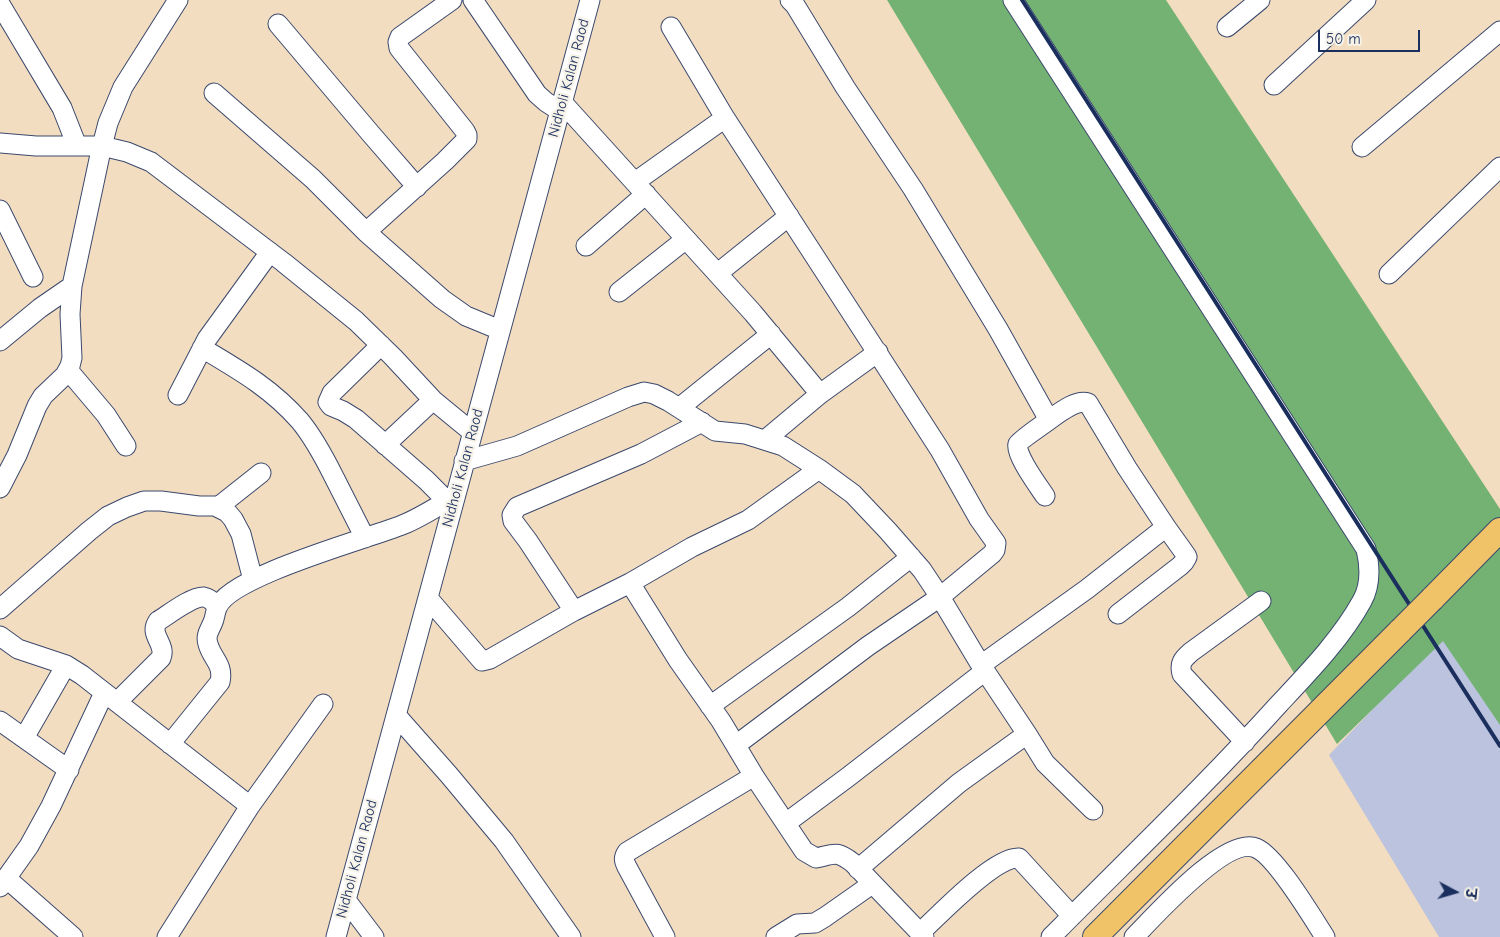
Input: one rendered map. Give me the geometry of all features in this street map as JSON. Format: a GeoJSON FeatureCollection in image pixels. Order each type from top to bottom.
{"type":"FeatureCollection","features":[{"type":"Feature","properties":{"kind":"main road"},"geometry":{"type":"LineString","coordinates":[[1095,937],[1498,534]]}},
{"type":"Feature","properties":{"kind":"street"},"geometry":{"type":"LineString","coordinates":[[0,488],[17,455],[37,406],[43,396],[65,375],[72,358],[70,314],[72,286],[108,123],[123,87],[178,0]]}},
{"type":"Feature","properties":{"kind":"street"},"geometry":{"type":"LineString","coordinates":[[366,232],[467,139],[467,135],[399,48],[398,42],[400,37],[452,0]]}},
{"type":"Feature","properties":{"kind":"street"},"geometry":{"type":"LineString","coordinates":[[473,0],[537,94],[546,102],[561,106],[641,188],[718,274],[820,394]]}},
{"type":"Feature","properties":{"kind":"street","name":"Nidholi Kalan Raod"},"geometry":{"type":"LineString","coordinates":[[336,937],[428,598],[451,498],[464,461],[590,0]]}},
{"type":"Feature","properties":{"kind":"street"},"geometry":{"type":"LineString","coordinates":[[790,0],[795,4],[845,87],[913,189],[998,329],[1050,420]]}},
{"type":"Feature","properties":{"kind":"street"},"geometry":{"type":"LineString","coordinates":[[1013,0],[1366,549],[1369,564],[1368,583],[1363,599],[1344,629],[1324,654],[1245,742],[1050,937]]}},
{"type":"Feature","properties":{"kind":"street"},"geometry":{"type":"LineString","coordinates":[[1227,27],[1260,0]]}},
{"type":"Feature","properties":{"kind":"street"},"geometry":{"type":"LineString","coordinates":[[1274,85],[1366,0]]}},
{"type":"Feature","properties":{"kind":"street"},"geometry":{"type":"LineString","coordinates":[[0,4],[62,108],[77,146]]}},
{"type":"Feature","properties":{"kind":"street"},"geometry":{"type":"LineString","coordinates":[[278,24],[417,187]]}},
{"type":"Feature","properties":{"kind":"street"},"geometry":{"type":"LineString","coordinates":[[671,27],[725,118],[878,352],[940,450],[979,519],[996,543],[992,554],[940,597],[868,646],[736,745]]}},
{"type":"Feature","properties":{"kind":"street"},"geometry":{"type":"LineString","coordinates":[[1362,147],[1500,31]]}},
{"type":"Feature","properties":{"kind":"street"},"geometry":{"type":"LineString","coordinates":[[214,93],[313,179],[366,232],[442,299],[466,316],[500,330]]}},
{"type":"Feature","properties":{"kind":"street"},"geometry":{"type":"LineString","coordinates":[[586,246],[641,188],[725,118]]}},
{"type":"Feature","properties":{"kind":"street"},"geometry":{"type":"LineString","coordinates":[[0,143],[36,146],[102,146],[127,152],[151,162],[270,252],[349,315],[381,345],[433,400],[472,432]]}},
{"type":"Feature","properties":{"kind":"street"},"geometry":{"type":"LineString","coordinates":[[1389,274],[1500,167]]}},
{"type":"Feature","properties":{"kind":"street"},"geometry":{"type":"LineString","coordinates":[[0,210],[6,240],[33,277]]}},
{"type":"Feature","properties":{"kind":"street"},"geometry":{"type":"LineString","coordinates":[[718,274],[789,216]]}},
{"type":"Feature","properties":{"kind":"street"},"geometry":{"type":"LineString","coordinates":[[619,292],[686,239]]}},
{"type":"Feature","properties":{"kind":"street"},"geometry":{"type":"LineString","coordinates":[[178,395],[214,328],[270,252]]}},
{"type":"Feature","properties":{"kind":"street"},"geometry":{"type":"LineString","coordinates":[[0,341],[40,308],[72,286]]}},
{"type":"Feature","properties":{"kind":"street"},"geometry":{"type":"LineString","coordinates":[[679,408],[770,334]]}},
{"type":"Feature","properties":{"kind":"street"},"geometry":{"type":"LineString","coordinates":[[170,744],[220,682],[221,668],[208,644],[207,636],[217,606],[222,599],[253,580],[331,548],[404,524],[451,498],[349,414],[329,404],[328,400],[332,394],[381,345]]}},
{"type":"Feature","properties":{"kind":"street"},"geometry":{"type":"LineString","coordinates":[[202,348],[251,377],[272,393],[300,421],[313,438],[365,538]]}},
{"type":"Feature","properties":{"kind":"street"},"geometry":{"type":"LineString","coordinates":[[765,440],[820,394],[878,352]]}},
{"type":"Feature","properties":{"kind":"street"},"geometry":{"type":"LineString","coordinates":[[68,370],[106,415],[126,446]]}},
{"type":"Feature","properties":{"kind":"street"},"geometry":{"type":"LineString","coordinates":[[464,461],[517,446],[644,392],[654,394],[715,431],[745,434],[783,446],[853,494],[911,557],[940,597],[983,668],[1045,763],[1093,810]]}},
{"type":"Feature","properties":{"kind":"street"},"geometry":{"type":"LineString","coordinates":[[385,445],[433,400]]}},
{"type":"Feature","properties":{"kind":"street"},"geometry":{"type":"LineString","coordinates":[[1045,496],[1017,448],[1020,442],[1050,420],[1076,404],[1088,403],[1127,468],[1186,555],[1186,560],[1180,566],[1118,614]]}},
{"type":"Feature","properties":{"kind":"street"},"geometry":{"type":"LineString","coordinates":[[574,611],[513,521],[512,515],[514,510],[564,486],[641,454],[702,422]]}},
{"type":"Feature","properties":{"kind":"street"},"geometry":{"type":"LineString","coordinates":[[428,598],[482,661],[490,660],[574,611],[630,583],[692,547],[748,520],[819,469]]}},
{"type":"Feature","properties":{"kind":"street"},"geometry":{"type":"LineString","coordinates":[[218,506],[260,473]]}},
{"type":"Feature","properties":{"kind":"street"},"geometry":{"type":"LineString","coordinates":[[0,609],[108,516],[144,501],[218,506],[227,512],[240,534],[253,580]]}},
{"type":"Feature","properties":{"kind":"street"},"geometry":{"type":"LineString","coordinates":[[786,824],[848,778],[983,668],[1166,526]]}},
{"type":"Feature","properties":{"kind":"street"},"geometry":{"type":"LineString","coordinates":[[710,706],[848,607],[911,557]]}},
{"type":"Feature","properties":{"kind":"street"},"geometry":{"type":"LineString","coordinates":[[630,583],[678,660],[736,745],[754,776],[804,851],[810,856],[816,858],[835,853],[843,855],[922,935],[983,875],[1013,858],[1019,858],[1072,916]]}},
{"type":"Feature","properties":{"kind":"street"},"geometry":{"type":"LineString","coordinates":[[73,937],[3,882],[33,838],[68,770],[110,697],[162,658],[163,648],[154,633],[158,622],[195,598],[203,597],[217,606]]}},
{"type":"Feature","properties":{"kind":"street"},"geometry":{"type":"LineString","coordinates":[[1245,742],[1182,674],[1180,667],[1182,661],[1191,652],[1261,601]]}},
{"type":"Feature","properties":{"kind":"street"},"geometry":{"type":"LineString","coordinates":[[0,636],[18,648],[66,665],[82,675],[250,806]]}},
{"type":"Feature","properties":{"kind":"street"},"geometry":{"type":"LineString","coordinates":[[24,738],[66,665]]}},
{"type":"Feature","properties":{"kind":"street"},"geometry":{"type":"LineString","coordinates":[[167,937],[250,806],[323,704]]}},
{"type":"Feature","properties":{"kind":"street"},"geometry":{"type":"LineString","coordinates":[[396,715],[504,841],[571,937]]}},
{"type":"Feature","properties":{"kind":"street"},"geometry":{"type":"LineString","coordinates":[[0,721],[68,770]]}},
{"type":"Feature","properties":{"kind":"street"},"geometry":{"type":"LineString","coordinates":[[858,869],[959,783],[1027,734]]}},
{"type":"Feature","properties":{"kind":"street"},"geometry":{"type":"LineString","coordinates":[[665,937],[627,867],[624,856],[627,852],[754,776]]}},
{"type":"Feature","properties":{"kind":"street"},"geometry":{"type":"LineString","coordinates":[[1134,937],[1182,887],[1220,857],[1245,846],[1255,847],[1267,855],[1280,870],[1325,937]]}},
{"type":"Feature","properties":{"kind":"street"},"geometry":{"type":"LineString","coordinates":[[776,937],[797,924],[815,923],[826,917],[872,884]]}},
{"type":"Feature","properties":{"kind":"street"},"geometry":{"type":"LineString","coordinates":[[346,900],[374,937]]}},
{"type":"Feature","properties":{"kind":"shaded area"},"geometry":{"type":"Polygon","coordinates":[[[1458,620],[1500,683],[1500,937],[1439,937],[1329,755],[1458,620]]]}},
{"type":"Feature","properties":{"kind":"green space"},"geometry":{"type":"Polygon","coordinates":[[[887,0],[1166,0],[1500,509],[1500,725],[1443,641],[1337,744],[887,0]]]}},
{"type":"Feature","properties":{"kind":"railway"},"geometry":{"type":"LineString","coordinates":[[1022,0],[1500,746]]}}]}
